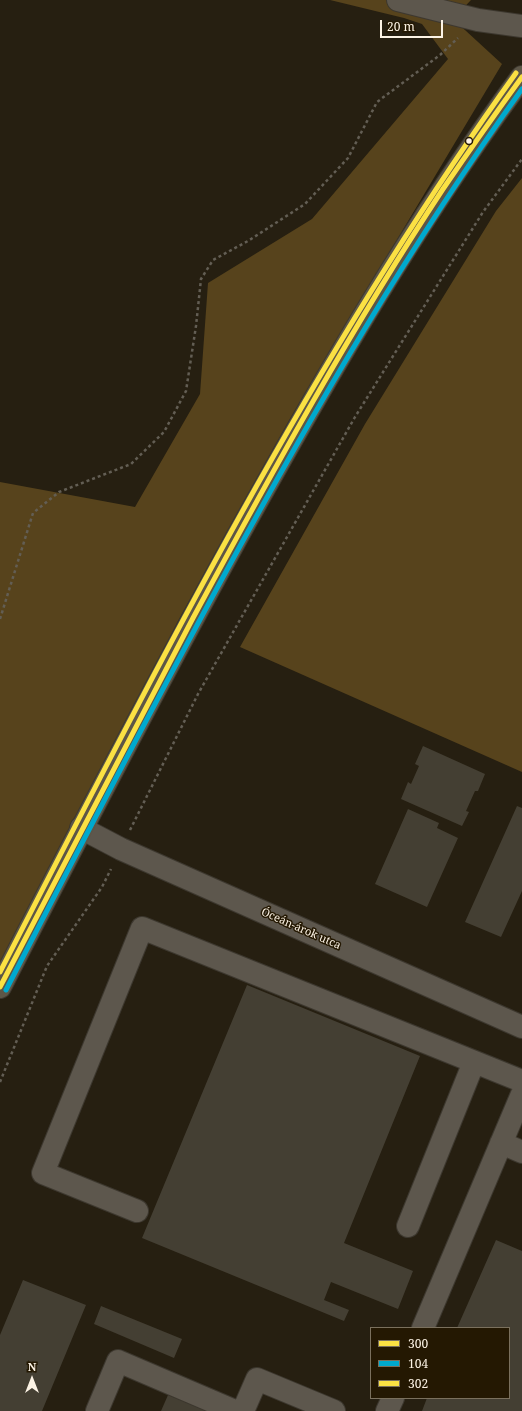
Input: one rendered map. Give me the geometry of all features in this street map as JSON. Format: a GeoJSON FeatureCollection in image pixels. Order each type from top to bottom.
{"type":"FeatureCollection","features":[{"type":"Feature","properties":{"kind":"main road"},"geometry":{"type":"LineString","coordinates":[[0,987],[81,828],[299,425],[394,267],[475,142],[522,77]]}},
{"type":"Feature","properties":{"kind":"lane"},"geometry":{"type":"LineString","coordinates":[[398,0],[478,20],[522,26]]}},
{"type":"Feature","properties":{"kind":"lane","name":"Óceán-árok utca"},"geometry":{"type":"LineString","coordinates":[[81,828],[121,849],[522,1027]]}},
{"type":"Feature","properties":{"kind":"lane"},"geometry":{"type":"LineString","coordinates":[[136,1210],[43,1173],[142,928],[522,1081]]}},
{"type":"Feature","properties":{"kind":"lane"},"geometry":{"type":"LineString","coordinates":[[408,1226],[474,1062]]}},
{"type":"Feature","properties":{"kind":"lane"},"geometry":{"type":"LineString","coordinates":[[423,1327],[522,1094]]}},
{"type":"Feature","properties":{"kind":"lane"},"geometry":{"type":"LineString","coordinates":[[501,1143],[522,1152]]}},
{"type":"Feature","properties":{"kind":"lane"},"geometry":{"type":"LineString","coordinates":[[97,1411],[118,1362],[235,1411]]}},
{"type":"Feature","properties":{"kind":"lane"},"geometry":{"type":"LineString","coordinates":[[243,1411],[257,1379],[334,1411]]}},
{"type":"Feature","properties":{"kind":"lane"},"geometry":{"type":"LineString","coordinates":[[387,1411],[393,1399]]}},
{"type":"Feature","properties":{"kind":"path"},"geometry":{"type":"LineString","coordinates":[[0,619],[33,513],[59,492],[131,464],[164,432],[186,391],[196,326],[201,279],[212,260],[248,241],[305,204],[348,158],[377,102],[440,55],[478,20]]}},
{"type":"Feature","properties":{"kind":"path"},"geometry":{"type":"LineString","coordinates":[[0,1082],[48,966],[102,887],[198,694],[355,417],[484,212],[522,159]]}},
{"type":"Feature","properties":{"kind":"shaded area"},"geometry":{"type":"Polygon","coordinates":[[[330,0],[471,0],[453,19],[502,64],[291,417],[178,621],[0,991],[0,482],[135,507],[200,394],[208,283],[312,219],[448,59],[422,24],[404,18],[330,0]]]}},
{"type":"Feature","properties":{"kind":"shaded area"},"geometry":{"type":"Polygon","coordinates":[[[522,178],[522,772],[240,647],[365,424],[496,211],[522,178]]]}},
{"type":"Feature","properties":{"kind":"building"},"geometry":{"type":"Polygon","coordinates":[[[423,746],[485,774],[478,791],[475,791],[466,811],[469,812],[462,826],[401,799],[408,782],[411,784],[419,766],[415,764],[423,746]]]}},
{"type":"Feature","properties":{"kind":"building"},"geometry":{"type":"Polygon","coordinates":[[[517,806],[522,808],[522,891],[501,937],[465,922],[517,806]]]}},
{"type":"Feature","properties":{"kind":"building"},"geometry":{"type":"Polygon","coordinates":[[[408,809],[439,823],[437,828],[458,838],[427,907],[375,884],[408,809]]]}},
{"type":"Feature","properties":{"kind":"building"},"geometry":{"type":"Polygon","coordinates":[[[247,985],[420,1056],[344,1243],[413,1271],[398,1309],[331,1282],[324,1300],[349,1310],[344,1321],[142,1238],[247,985]]]}},
{"type":"Feature","properties":{"kind":"building"},"geometry":{"type":"Polygon","coordinates":[[[496,1240],[522,1251],[522,1411],[422,1411],[427,1399],[510,1399],[510,1327],[457,1327],[496,1240]]]}},
{"type":"Feature","properties":{"kind":"building"},"geometry":{"type":"Polygon","coordinates":[[[23,1280],[86,1305],[42,1411],[0,1411],[0,1335],[23,1280]]]}},
{"type":"Feature","properties":{"kind":"building"},"geometry":{"type":"Polygon","coordinates":[[[101,1306],[182,1339],[174,1358],[94,1324],[101,1306]]]}},
{"type":"Feature","properties":{"kind":"building"},"geometry":{"type":"Polygon","coordinates":[[[168,1395],[207,1411],[161,1411],[168,1395]]]}},
{"type":"Feature","properties":{"kind":"transit line","name":"302"},"geometry":{"type":"LineString","coordinates":[[0,972],[180,626],[242,512],[306,400],[373,288],[443,179],[516,73]]}},
{"type":"Feature","properties":{"kind":"transit line","name":"300"},"geometry":{"type":"LineString","coordinates":[[0,987],[193,618],[314,400],[409,241],[443,189],[522,77]]}},
{"type":"Feature","properties":{"kind":"transit line","name":"104"},"geometry":{"type":"LineString","coordinates":[[6,990],[167,681],[292,453],[364,329],[402,268],[481,148],[522,89]]}}]}
